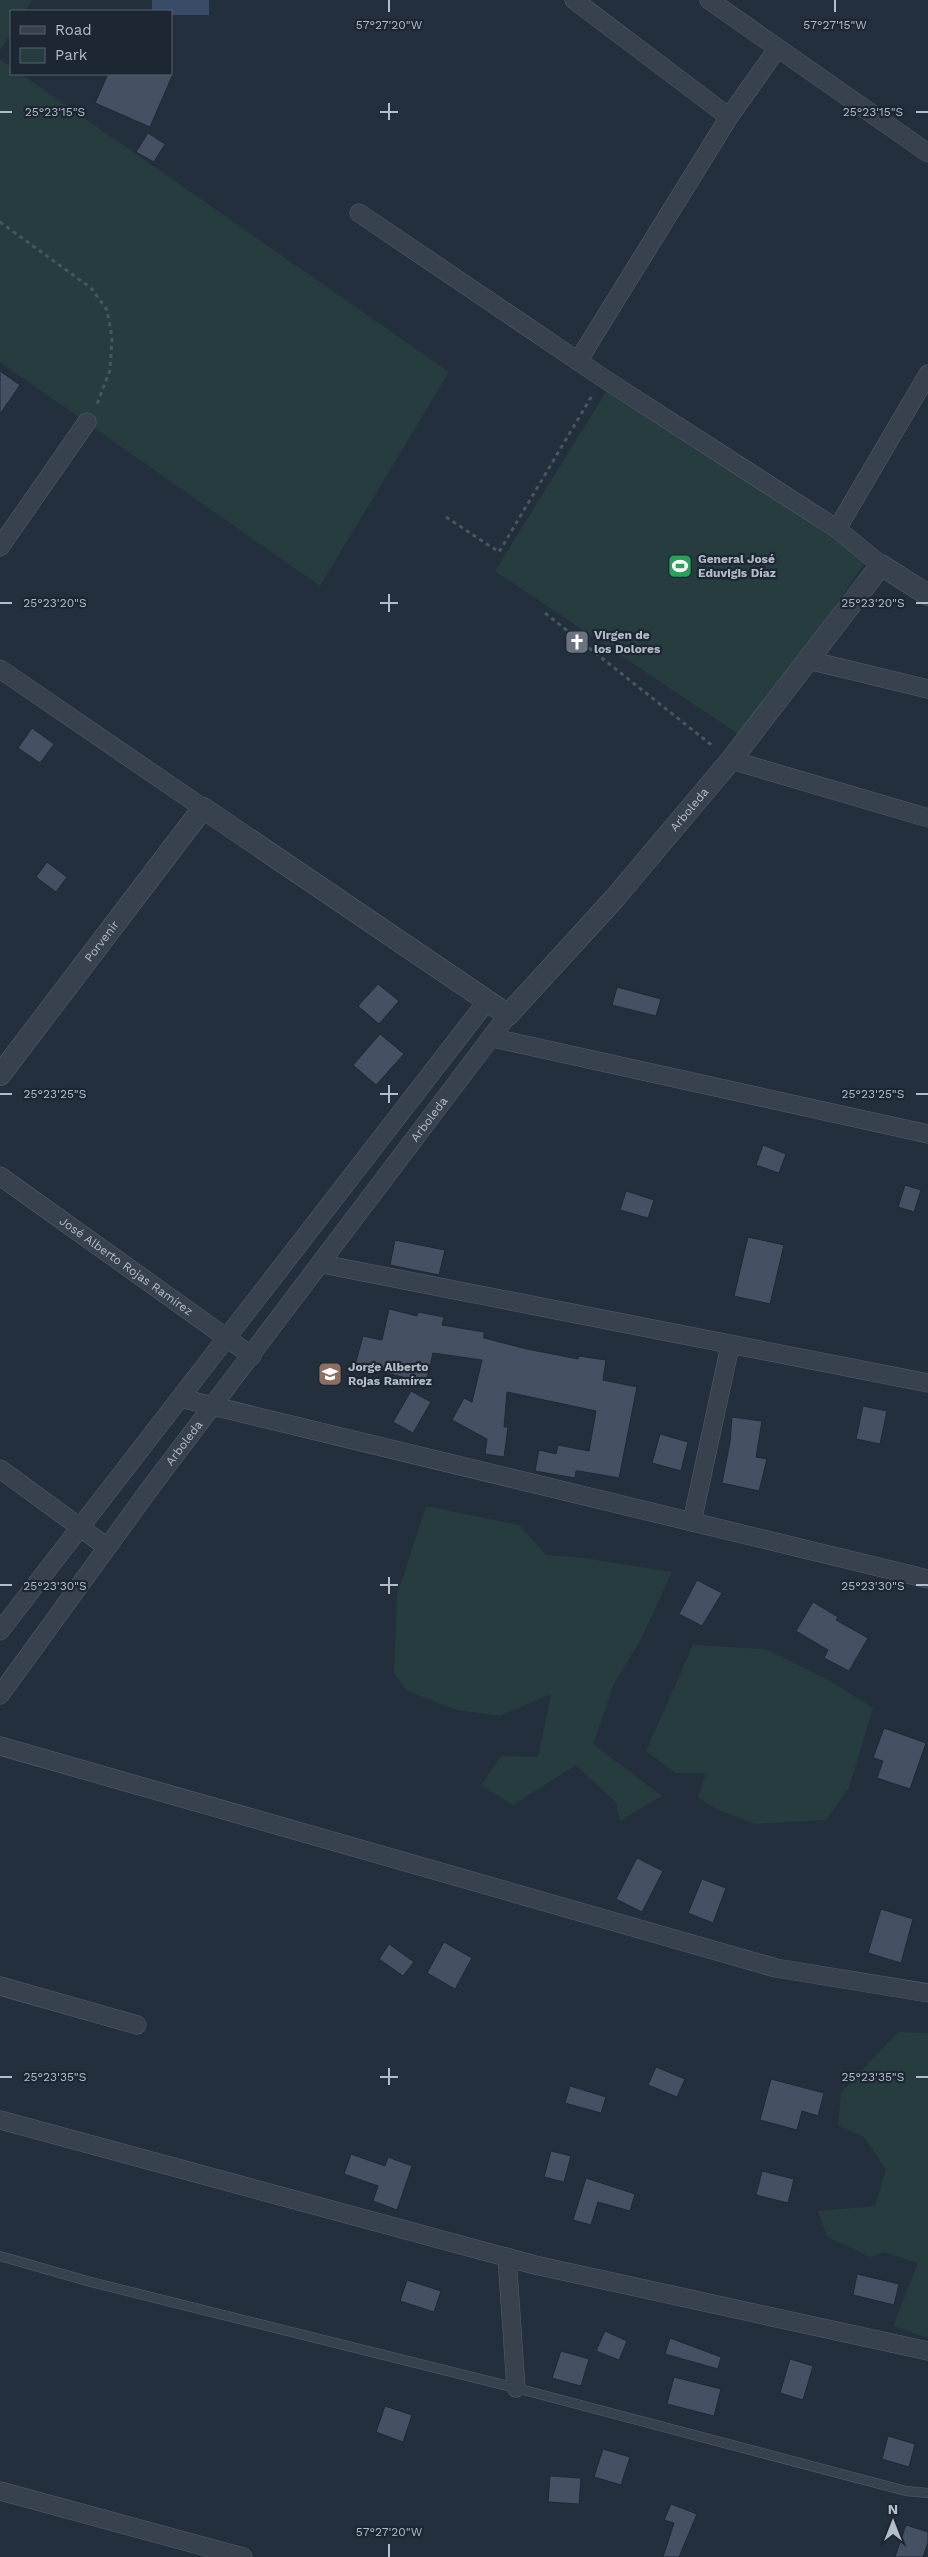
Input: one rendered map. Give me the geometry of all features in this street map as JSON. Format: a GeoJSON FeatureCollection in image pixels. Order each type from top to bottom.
{"type":"FeatureCollection","features":[{"type":"Feature","properties":{"kind":"street"},"geometry":{"type":"LineString","coordinates":[[574,0],[729,116]]}},
{"type":"Feature","properties":{"kind":"street"},"geometry":{"type":"LineString","coordinates":[[709,0],[776,49],[928,153]]}},
{"type":"Feature","properties":{"kind":"street"},"geometry":{"type":"LineString","coordinates":[[578,361],[729,116],[776,49]]}},
{"type":"Feature","properties":{"kind":"street"},"geometry":{"type":"LineString","coordinates":[[358,213],[603,378],[837,529],[881,565],[928,595]]}},
{"type":"Feature","properties":{"kind":"street"},"geometry":{"type":"LineString","coordinates":[[837,529],[928,374]]}},
{"type":"Feature","properties":{"kind":"street"},"geometry":{"type":"LineString","coordinates":[[0,547],[87,422]]}},
{"type":"Feature","properties":{"kind":"street","name":"Arboleda"},"geometry":{"type":"LineString","coordinates":[[0,1694],[107,1547],[493,1038],[508,1015],[614,899],[731,760],[881,565]]}},
{"type":"Feature","properties":{"kind":"street"},"geometry":{"type":"LineString","coordinates":[[808,660],[928,689]]}},
{"type":"Feature","properties":{"kind":"street"},"geometry":{"type":"LineString","coordinates":[[0,669],[508,1015]]}},
{"type":"Feature","properties":{"kind":"street"},"geometry":{"type":"LineString","coordinates":[[731,760],[928,818]]}},
{"type":"Feature","properties":{"kind":"street","name":"Porvenir"},"geometry":{"type":"LineString","coordinates":[[0,1075],[203,808]]}},
{"type":"Feature","properties":{"kind":"street"},"geometry":{"type":"LineString","coordinates":[[0,1631],[487,1001]]}},
{"type":"Feature","properties":{"kind":"street"},"geometry":{"type":"LineString","coordinates":[[493,1038],[928,1134]]}},
{"type":"Feature","properties":{"kind":"street","name":"José Alberto Rojas Ramírez"},"geometry":{"type":"LineString","coordinates":[[0,1176],[252,1356]]}},
{"type":"Feature","properties":{"kind":"street"},"geometry":{"type":"LineString","coordinates":[[322,1264],[730,1346],[928,1383]]}},
{"type":"Feature","properties":{"kind":"street"},"geometry":{"type":"LineString","coordinates":[[692,1522],[730,1346]]}},
{"type":"Feature","properties":{"kind":"street"},"geometry":{"type":"LineString","coordinates":[[180,1398],[928,1578]]}},
{"type":"Feature","properties":{"kind":"street"},"geometry":{"type":"LineString","coordinates":[[0,1469],[107,1547]]}},
{"type":"Feature","properties":{"kind":"street"},"geometry":{"type":"LineString","coordinates":[[0,1746],[776,1968],[928,1993]]}},
{"type":"Feature","properties":{"kind":"street"},"geometry":{"type":"LineString","coordinates":[[0,1986],[137,2025]]}},
{"type":"Feature","properties":{"kind":"street"},"geometry":{"type":"LineString","coordinates":[[0,2120],[507,2257],[928,2351]]}},
{"type":"Feature","properties":{"kind":"street"},"geometry":{"type":"LineString","coordinates":[[507,2257],[516,2388]]}},
{"type":"Feature","properties":{"kind":"street"},"geometry":{"type":"LineString","coordinates":[[0,2491],[243,2557]]}},
{"type":"Feature","properties":{"kind":"lane"},"geometry":{"type":"LineString","coordinates":[[0,2256],[87,2281],[516,2388],[906,2491],[928,2493]]}},
{"type":"Feature","properties":{"kind":"path"},"geometry":{"type":"LineString","coordinates":[[0,222],[90,288],[107,310],[112,338],[110,370],[100,402],[87,422]]}},
{"type":"Feature","properties":{"kind":"path"},"geometry":{"type":"LineString","coordinates":[[446,517],[499,552],[603,378]]}},
{"type":"Feature","properties":{"kind":"path"},"geometry":{"type":"LineString","coordinates":[[545,613],[731,760]]}},
{"type":"Feature","properties":{"kind":"green space"},"geometry":{"type":"Polygon","coordinates":[[[0,0],[32,0],[26,10],[10,10],[10,35],[0,50],[0,0]]]}},
{"type":"Feature","properties":{"kind":"green space"},"geometry":{"type":"Polygon","coordinates":[[[0,59],[10,66],[10,75],[22,75],[449,372],[320,586],[0,362],[0,59]]]}},
{"type":"Feature","properties":{"kind":"green space","name":"General José Eduvigis Díaz"},"geometry":{"type":"Polygon","coordinates":[[[609,387],[866,561],[744,738],[495,571],[609,387]]]}},
{"type":"Feature","properties":{"kind":"green space"},"geometry":{"type":"Polygon","coordinates":[[[426,1506],[519,1525],[546,1555],[584,1558],[672,1572],[641,1639],[614,1684],[593,1744],[662,1796],[620,1821],[616,1803],[576,1765],[513,1805],[481,1785],[501,1756],[538,1757],[551,1694],[500,1716],[457,1710],[407,1691],[394,1673],[397,1595],[426,1506]]]}},
{"type":"Feature","properties":{"kind":"green space"},"geometry":{"type":"Polygon","coordinates":[[[693,1645],[765,1649],[829,1680],[873,1708],[849,1788],[826,1820],[755,1824],[714,1808],[698,1797],[706,1773],[675,1773],[646,1751],[693,1645]]]}},
{"type":"Feature","properties":{"kind":"green space"},"geometry":{"type":"Polygon","coordinates":[[[898,2032],[928,2033],[928,2338],[893,2326],[918,2263],[884,2252],[871,2257],[827,2237],[818,2211],[875,2206],[886,2170],[864,2137],[838,2125],[841,2093],[898,2032]]]}},
{"type":"Feature","properties":{"kind":"water"},"geometry":{"type":"Polygon","coordinates":[[[152,0],[209,0],[209,15],[172,15],[172,10],[152,10],[152,0]]]}},
{"type":"Feature","properties":{"kind":"building"},"geometry":{"type":"Polygon","coordinates":[[[173,74],[150,127],[95,103],[108,75],[173,74]]]}},
{"type":"Feature","properties":{"kind":"building"},"geometry":{"type":"Polygon","coordinates":[[[148,133],[165,144],[154,162],[136,152],[148,133]]]}},
{"type":"Feature","properties":{"kind":"building"},"geometry":{"type":"Polygon","coordinates":[[[0,371],[20,385],[0,414],[0,371]]]}},
{"type":"Feature","properties":{"kind":"building"},"geometry":{"type":"Polygon","coordinates":[[[32,728],[54,744],[40,763],[18,748],[32,728]]]}},
{"type":"Feature","properties":{"kind":"building"},"geometry":{"type":"Polygon","coordinates":[[[47,862],[67,877],[56,892],[36,877],[47,862]]]}},
{"type":"Feature","properties":{"kind":"building"},"geometry":{"type":"Polygon","coordinates":[[[378,984],[399,1001],[379,1024],[358,1006],[378,984]]]}},
{"type":"Feature","properties":{"kind":"building"},"geometry":{"type":"Polygon","coordinates":[[[617,987],[661,999],[656,1016],[612,1005],[617,987]]]}},
{"type":"Feature","properties":{"kind":"building"},"geometry":{"type":"Polygon","coordinates":[[[380,1034],[404,1054],[376,1085],[353,1065],[380,1034]]]}},
{"type":"Feature","properties":{"kind":"building"},"geometry":{"type":"Polygon","coordinates":[[[763,1145],[786,1154],[779,1173],[756,1165],[763,1145]]]}},
{"type":"Feature","properties":{"kind":"building"},"geometry":{"type":"Polygon","coordinates":[[[905,1185],[921,1190],[914,1212],[898,1207],[905,1185]]]}},
{"type":"Feature","properties":{"kind":"building"},"geometry":{"type":"Polygon","coordinates":[[[626,1191],[654,1200],[648,1218],[620,1210],[626,1191]]]}},
{"type":"Feature","properties":{"kind":"building"},"geometry":{"type":"Polygon","coordinates":[[[748,1237],[784,1245],[770,1304],[734,1296],[748,1237]]]}},
{"type":"Feature","properties":{"kind":"building"},"geometry":{"type":"Polygon","coordinates":[[[395,1240],[445,1250],[439,1275],[390,1265],[395,1240]]]}},
{"type":"Feature","properties":{"kind":"building"},"geometry":{"type":"Polygon","coordinates":[[[389,1309],[417,1316],[418,1312],[444,1317],[442,1325],[484,1332],[484,1338],[527,1349],[578,1359],[579,1356],[606,1360],[603,1380],[637,1387],[619,1478],[576,1471],[575,1478],[535,1471],[539,1450],[556,1454],[558,1445],[589,1451],[596,1411],[507,1392],[504,1427],[508,1427],[504,1457],[485,1454],[487,1439],[452,1420],[464,1398],[472,1402],[482,1360],[433,1353],[426,1383],[355,1365],[363,1336],[382,1340],[389,1309]]]}},
{"type":"Feature","properties":{"kind":"building"},"geometry":{"type":"Polygon","coordinates":[[[411,1391],[431,1402],[413,1433],[393,1422],[411,1391]]]}},
{"type":"Feature","properties":{"kind":"building"},"geometry":{"type":"Polygon","coordinates":[[[863,1406],[887,1411],[880,1444],[856,1439],[863,1406]]]}},
{"type":"Feature","properties":{"kind":"building"},"geometry":{"type":"Polygon","coordinates":[[[732,1417],[762,1421],[756,1457],[767,1459],[759,1491],[722,1483],[730,1442],[732,1417]]]}},
{"type":"Feature","properties":{"kind":"building"},"geometry":{"type":"Polygon","coordinates":[[[660,1434],[688,1442],[681,1471],[652,1463],[660,1434]]]}},
{"type":"Feature","properties":{"kind":"building"},"geometry":{"type":"Polygon","coordinates":[[[697,1580],[722,1593],[702,1626],[679,1614],[697,1580]]]}},
{"type":"Feature","properties":{"kind":"building"},"geometry":{"type":"Polygon","coordinates":[[[813,1602],[838,1617],[836,1620],[868,1638],[849,1671],[824,1658],[828,1650],[796,1631],[813,1602]]]}},
{"type":"Feature","properties":{"kind":"building"},"geometry":{"type":"Polygon","coordinates":[[[884,1728],[926,1743],[910,1789],[877,1778],[883,1761],[873,1758],[884,1728]]]}},
{"type":"Feature","properties":{"kind":"building"},"geometry":{"type":"Polygon","coordinates":[[[637,1858],[663,1871],[642,1912],[616,1899],[637,1858]]]}},
{"type":"Feature","properties":{"kind":"building"},"geometry":{"type":"Polygon","coordinates":[[[702,1879],[726,1888],[713,1923],[688,1913],[702,1879]]]}},
{"type":"Feature","properties":{"kind":"building"},"geometry":{"type":"Polygon","coordinates":[[[881,1909],[913,1919],[901,1963],[868,1953],[881,1909]]]}},
{"type":"Feature","properties":{"kind":"building"},"geometry":{"type":"Polygon","coordinates":[[[444,1942],[472,1958],[455,1989],[427,1973],[444,1942]]]}},
{"type":"Feature","properties":{"kind":"building"},"geometry":{"type":"Polygon","coordinates":[[[389,1944],[414,1962],[403,1976],[379,1959],[389,1944]]]}},
{"type":"Feature","properties":{"kind":"building"},"geometry":{"type":"Polygon","coordinates":[[[656,2067],[685,2079],[677,2097],[648,2085],[656,2067]]]}},
{"type":"Feature","properties":{"kind":"building"},"geometry":{"type":"Polygon","coordinates":[[[771,2079],[824,2093],[818,2116],[802,2111],[797,2130],[760,2120],[771,2079]]]}},
{"type":"Feature","properties":{"kind":"building"},"geometry":{"type":"Polygon","coordinates":[[[570,2086],[606,2097],[601,2113],[565,2103],[570,2086]]]}},
{"type":"Feature","properties":{"kind":"building"},"geometry":{"type":"Polygon","coordinates":[[[551,2151],[571,2156],[564,2182],[544,2177],[551,2151]]]}},
{"type":"Feature","properties":{"kind":"building"},"geometry":{"type":"Polygon","coordinates":[[[351,2154],[385,2166],[388,2157],[412,2166],[397,2210],[373,2201],[378,2186],[344,2174],[351,2154]]]}},
{"type":"Feature","properties":{"kind":"building"},"geometry":{"type":"Polygon","coordinates":[[[762,2171],[794,2179],[788,2203],[756,2195],[762,2171]]]}},
{"type":"Feature","properties":{"kind":"building"},"geometry":{"type":"Polygon","coordinates":[[[586,2178],[635,2194],[630,2211],[598,2202],[591,2225],[573,2220],[586,2178]]]}},
{"type":"Feature","properties":{"kind":"building"},"geometry":{"type":"Polygon","coordinates":[[[857,2274],[899,2284],[894,2305],[853,2295],[857,2274]]]}},
{"type":"Feature","properties":{"kind":"building"},"geometry":{"type":"Polygon","coordinates":[[[407,2280],[441,2291],[434,2312],[400,2301],[407,2280]]]}},
{"type":"Feature","properties":{"kind":"building"},"geometry":{"type":"Polygon","coordinates":[[[605,2331],[627,2341],[619,2360],[596,2351],[605,2331]]]}},
{"type":"Feature","properties":{"kind":"building"},"geometry":{"type":"Polygon","coordinates":[[[670,2338],[721,2357],[718,2369],[665,2354],[670,2338]]]}},
{"type":"Feature","properties":{"kind":"building"},"geometry":{"type":"Polygon","coordinates":[[[561,2351],[589,2359],[581,2386],[552,2378],[561,2351]]]}},
{"type":"Feature","properties":{"kind":"building"},"geometry":{"type":"Polygon","coordinates":[[[790,2359],[813,2366],[803,2400],[780,2393],[790,2359]]]}},
{"type":"Feature","properties":{"kind":"building"},"geometry":{"type":"Polygon","coordinates":[[[674,2377],[721,2389],[714,2416],[667,2404],[674,2377]]]}},
{"type":"Feature","properties":{"kind":"building"},"geometry":{"type":"Polygon","coordinates":[[[385,2406],[412,2415],[403,2442],[376,2432],[385,2406]]]}},
{"type":"Feature","properties":{"kind":"building"},"geometry":{"type":"Polygon","coordinates":[[[888,2436],[915,2444],[909,2467],[882,2459],[888,2436]]]}},
{"type":"Feature","properties":{"kind":"building"},"geometry":{"type":"Polygon","coordinates":[[[603,2449],[630,2457],[621,2485],[594,2477],[603,2449]]]}},
{"type":"Feature","properties":{"kind":"building"},"geometry":{"type":"Polygon","coordinates":[[[550,2476],[581,2478],[579,2504],[548,2502],[550,2476]]]}},
{"type":"Feature","properties":{"kind":"building"},"geometry":{"type":"Polygon","coordinates":[[[671,2504],[697,2514],[679,2557],[663,2557],[674,2523],[664,2520],[671,2504]]]}},
{"type":"Feature","properties":{"kind":"building"},"geometry":{"type":"Polygon","coordinates":[[[906,2525],[928,2532],[928,2543],[923,2557],[895,2557],[906,2525]]]}},
{"type":"Feature","properties":{"kind":"place","name":"General José Eduvigis Díaz"},"geometry":{"type":"Point","coordinates":[680,566]}},
{"type":"Feature","properties":{"kind":"place","name":"Virgen de los Dolores"},"geometry":{"type":"Point","coordinates":[577,642]}},
{"type":"Feature","properties":{"kind":"place","name":"Jorge Alberto Rojas Ramírez"},"geometry":{"type":"Point","coordinates":[330,1374]}}]}
